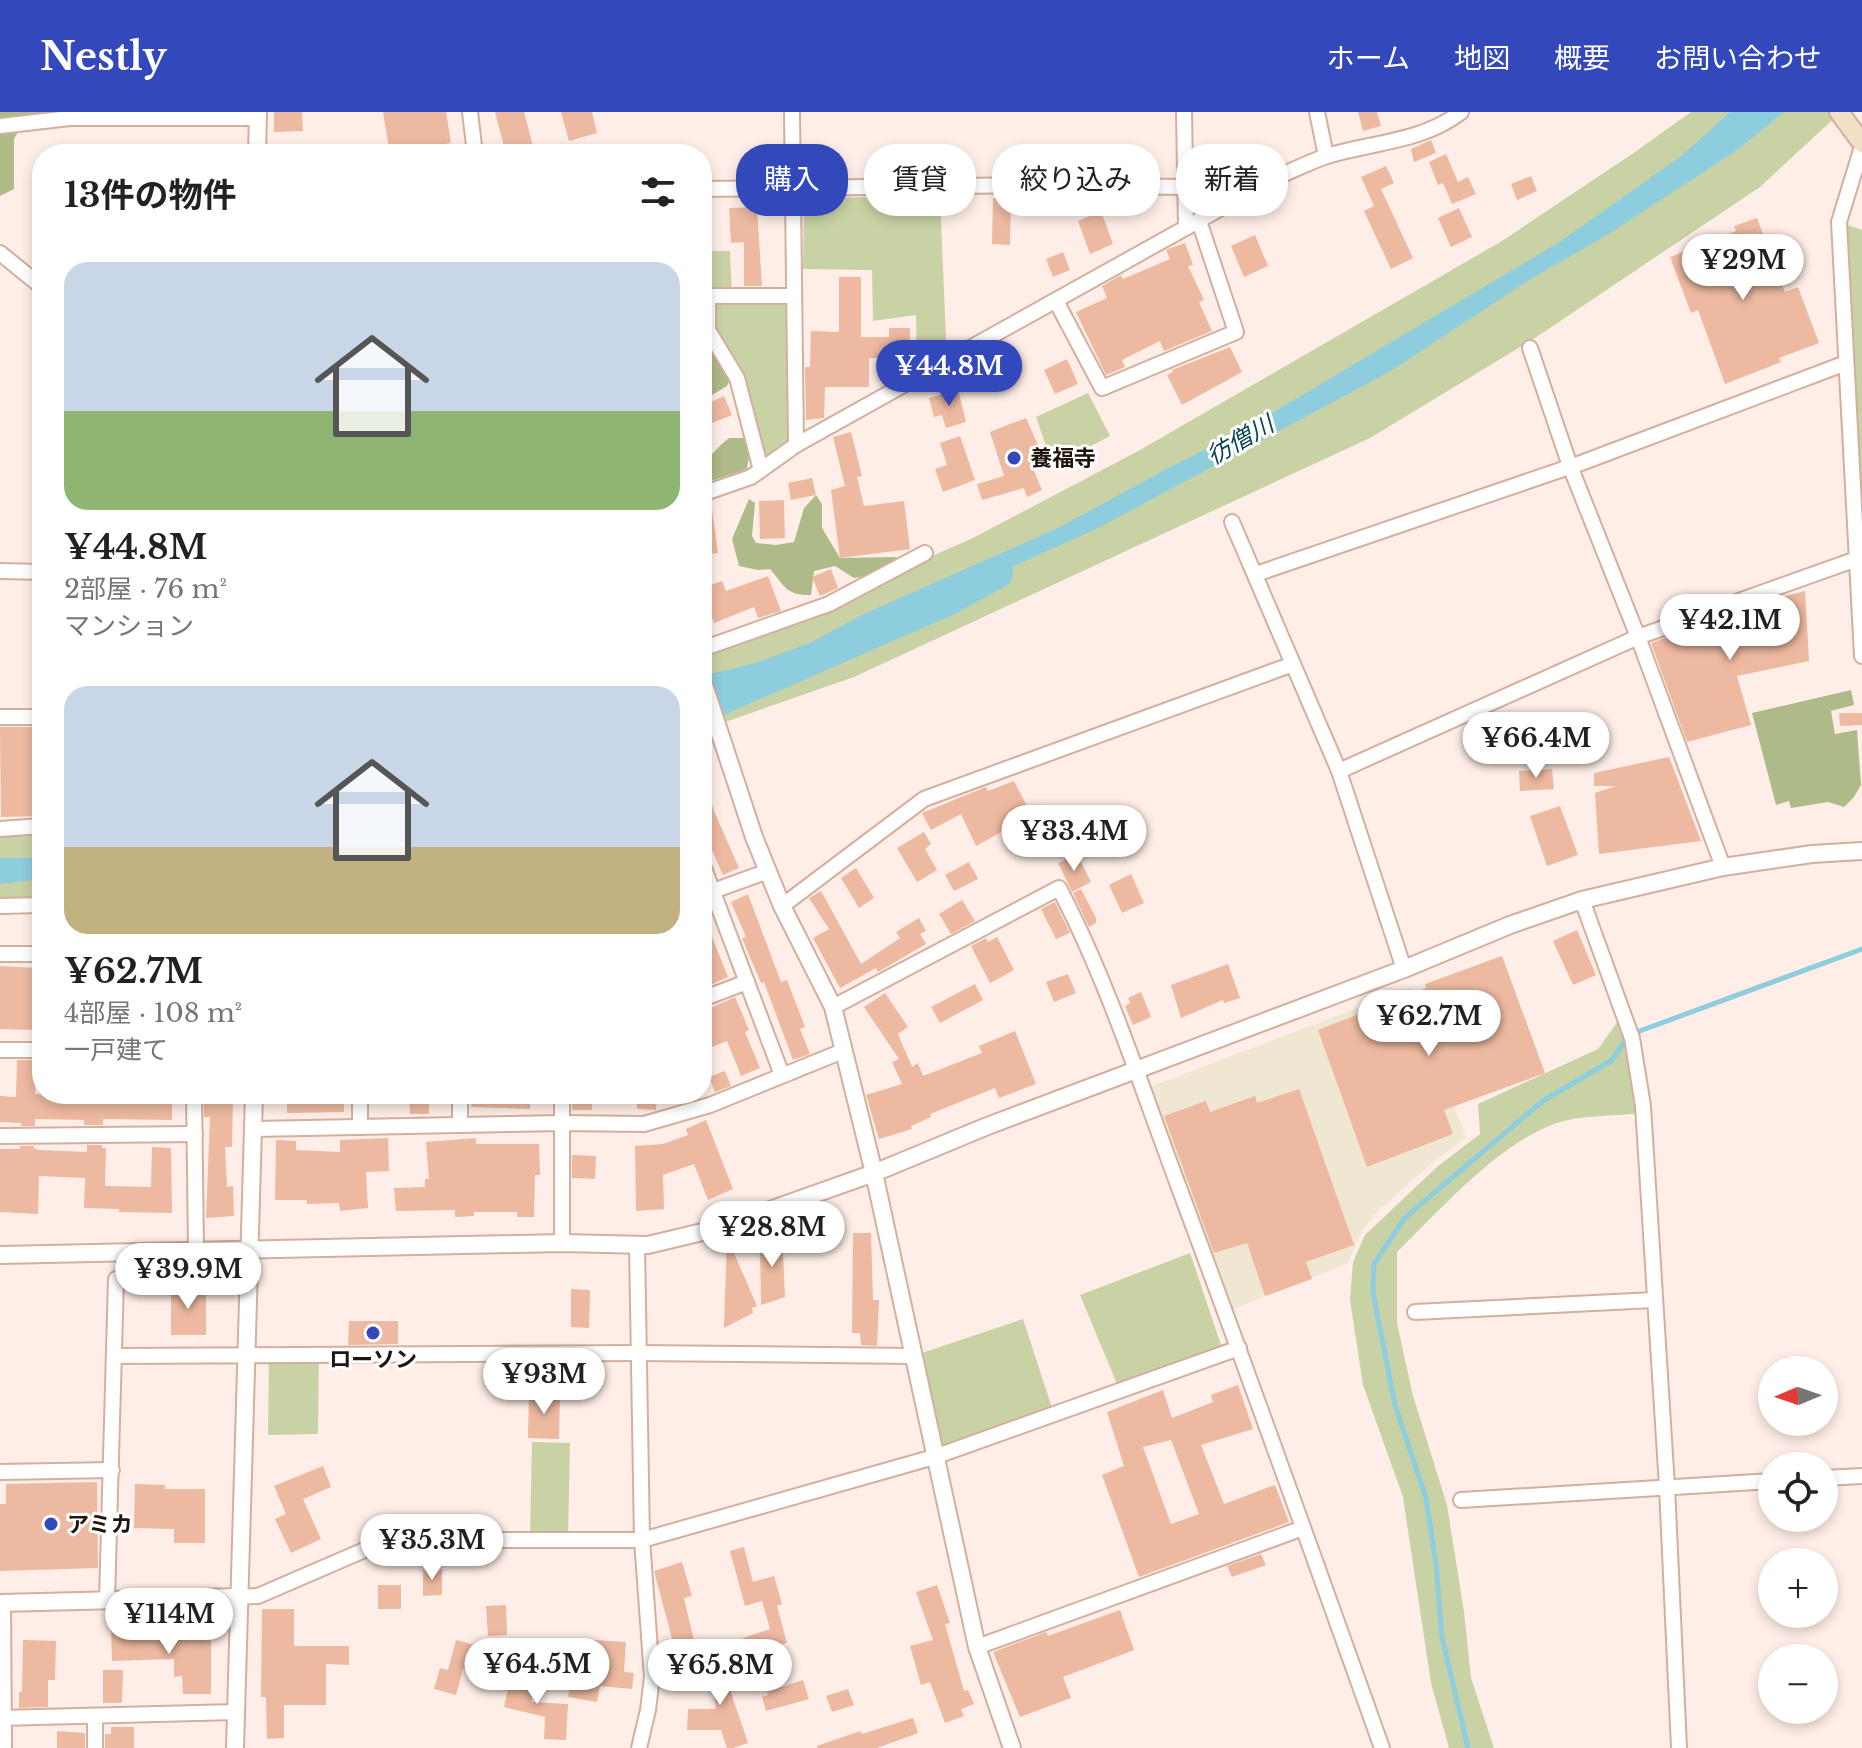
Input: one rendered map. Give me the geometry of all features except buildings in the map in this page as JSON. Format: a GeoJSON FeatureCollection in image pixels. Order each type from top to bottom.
{"type":"FeatureCollection","features":[{"type":"Feature","properties":{"kind":"main road"},"geometry":{"type":"LineString","coordinates":[[1839,112],[1862,145]]}},
{"type":"Feature","properties":{"kind":"street"},"geometry":{"type":"LineString","coordinates":[[470,112],[474,144]]}},
{"type":"Feature","properties":{"kind":"street"},"geometry":{"type":"LineString","coordinates":[[792,112],[792,144]]}},
{"type":"Feature","properties":{"kind":"street"},"geometry":{"type":"LineString","coordinates":[[1184,112],[1184,144]]}},
{"type":"Feature","properties":{"kind":"street"},"geometry":{"type":"LineString","coordinates":[[1317,112],[1326,156]]}},
{"type":"Feature","properties":{"kind":"street"},"geometry":{"type":"LineString","coordinates":[[712,491],[751,477],[796,445],[1275,178],[1326,156],[1421,134],[1446,124],[1461,112]]}},
{"type":"Feature","properties":{"kind":"street"},"geometry":{"type":"LineString","coordinates":[[0,126],[55,118],[258,115],[257,144]]}},
{"type":"Feature","properties":{"kind":"street"},"geometry":{"type":"LineString","coordinates":[[1862,145],[1839,222],[1862,656]]}},
{"type":"Feature","properties":{"kind":"street"},"geometry":{"type":"LineString","coordinates":[[848,187],[1176,187]]}},
{"type":"Feature","properties":{"kind":"street"},"geometry":{"type":"LineString","coordinates":[[712,189],[736,188]]}},
{"type":"Feature","properties":{"kind":"street"},"geometry":{"type":"LineString","coordinates":[[793,216],[796,445]]}},
{"type":"Feature","properties":{"kind":"street"},"geometry":{"type":"LineString","coordinates":[[1056,301],[1102,388],[1236,332],[1190,216]]}},
{"type":"Feature","properties":{"kind":"street"},"geometry":{"type":"LineString","coordinates":[[0,253],[32,279]]}},
{"type":"Feature","properties":{"kind":"street"},"geometry":{"type":"LineString","coordinates":[[712,296],[794,296]]}},
{"type":"Feature","properties":{"kind":"street"},"geometry":{"type":"LineString","coordinates":[[712,337],[737,378],[761,470]]}},
{"type":"Feature","properties":{"kind":"street"},"geometry":{"type":"LineString","coordinates":[[1530,348],[1570,466],[1638,637],[1723,867]]}},
{"type":"Feature","properties":{"kind":"street"},"geometry":{"type":"LineString","coordinates":[[1256,574],[1570,466],[1846,363]]}},
{"type":"Feature","properties":{"kind":"street"},"geometry":{"type":"LineString","coordinates":[[1232,522],[1339,771],[1404,969]]}},
{"type":"Feature","properties":{"kind":"street"},"geometry":{"type":"LineString","coordinates":[[712,645],[829,604],[925,553]]}},
{"type":"Feature","properties":{"kind":"street"},"geometry":{"type":"LineString","coordinates":[[1339,771],[1638,637],[1859,558]]}},
{"type":"Feature","properties":{"kind":"street"},"geometry":{"type":"LineString","coordinates":[[0,571],[32,572]]}},
{"type":"Feature","properties":{"kind":"street"},"geometry":{"type":"LineString","coordinates":[[782,906],[924,799],[1293,664]]}},
{"type":"Feature","properties":{"kind":"street"},"geometry":{"type":"LineString","coordinates":[[712,708],[782,906],[833,1007],[874,1173],[977,1647],[1012,1748]]}},
{"type":"Feature","properties":{"kind":"street"},"geometry":{"type":"LineString","coordinates":[[0,717],[32,717]]}},
{"type":"Feature","properties":{"kind":"street"},"geometry":{"type":"LineString","coordinates":[[0,829],[32,827]]}},
{"type":"Feature","properties":{"kind":"street"},"geometry":{"type":"LineString","coordinates":[[0,1255],[562,1243],[648,1245],[719,1228],[874,1173],[985,1127],[1582,900],[1723,867],[1812,854],[1862,851]]}},
{"type":"Feature","properties":{"kind":"street"},"geometry":{"type":"LineString","coordinates":[[712,891],[768,871]]}},
{"type":"Feature","properties":{"kind":"street"},"geometry":{"type":"LineString","coordinates":[[833,1007],[1059,888],[1085,938],[1135,1071],[1239,1348],[1382,1748]]}},
{"type":"Feature","properties":{"kind":"street"},"geometry":{"type":"LineString","coordinates":[[1582,900],[1632,1038],[1643,1106],[1667,1487],[1679,1748]]}},
{"type":"Feature","properties":{"kind":"street"},"geometry":{"type":"LineString","coordinates":[[712,904],[747,982],[782,1075]]}},
{"type":"Feature","properties":{"kind":"street"},"geometry":{"type":"LineString","coordinates":[[0,906],[32,905]]}},
{"type":"Feature","properties":{"kind":"street"},"geometry":{"type":"LineString","coordinates":[[0,954],[32,954]]}},
{"type":"Feature","properties":{"kind":"street"},"geometry":{"type":"LineString","coordinates":[[712,995],[747,982]]}},
{"type":"Feature","properties":{"kind":"street"},"geometry":{"type":"LineString","coordinates":[[0,1050],[32,1050]]}},
{"type":"Feature","properties":{"kind":"street"},"geometry":{"type":"LineString","coordinates":[[254,1129],[644,1124],[710,1105],[843,1051]]}},
{"type":"Feature","properties":{"kind":"street"},"geometry":{"type":"LineString","coordinates":[[194,1104],[196,1251]]}},
{"type":"Feature","properties":{"kind":"street"},"geometry":{"type":"LineString","coordinates":[[235,1748],[254,1104]]}},
{"type":"Feature","properties":{"kind":"street"},"geometry":{"type":"LineString","coordinates":[[360,1104],[360,1127]]}},
{"type":"Feature","properties":{"kind":"street"},"geometry":{"type":"LineString","coordinates":[[460,1104],[460,1125]]}},
{"type":"Feature","properties":{"kind":"street"},"geometry":{"type":"LineString","coordinates":[[562,1104],[562,1243]]}},
{"type":"Feature","properties":{"kind":"street"},"geometry":{"type":"LineString","coordinates":[[0,1136],[195,1134]]}},
{"type":"Feature","properties":{"kind":"street"},"geometry":{"type":"LineString","coordinates":[[637,1245],[642,1540],[652,1677],[639,1748]]}},
{"type":"Feature","properties":{"kind":"street"},"geometry":{"type":"LineString","coordinates":[[107,1600],[116,1279]]}},
{"type":"Feature","properties":{"kind":"street"},"geometry":{"type":"LineString","coordinates":[[1415,1312],[1654,1300]]}},
{"type":"Feature","properties":{"kind":"street"},"geometry":{"type":"LineString","coordinates":[[4,1748],[2,1602],[258,1596],[376,1545],[402,1540],[642,1540],[934,1457],[1239,1348]]}},
{"type":"Feature","properties":{"kind":"street"},"geometry":{"type":"LineString","coordinates":[[114,1356],[638,1353],[913,1356]]}},
{"type":"Feature","properties":{"kind":"street"},"geometry":{"type":"LineString","coordinates":[[0,1472],[112,1470]]}},
{"type":"Feature","properties":{"kind":"street"},"geometry":{"type":"LineString","coordinates":[[1838,1477],[1862,1476]]}},
{"type":"Feature","properties":{"kind":"street"},"geometry":{"type":"LineString","coordinates":[[1461,1500],[1758,1482]]}},
{"type":"Feature","properties":{"kind":"street"},"geometry":{"type":"LineString","coordinates":[[977,1647],[1303,1528]]}},
{"type":"Feature","properties":{"kind":"street"},"geometry":{"type":"LineString","coordinates":[[2,1718],[236,1712]]}},
{"type":"Feature","properties":{"kind":"street"},"geometry":{"type":"LineString","coordinates":[[95,1716],[95,1748]]}},
{"type":"Feature","properties":{"kind":"shaded area"},"geometry":{"type":"Polygon","coordinates":[[[1410,988],[1466,1138],[1435,1160],[1375,1214],[1361,1233],[1347,1264],[1229,1311],[1147,1088],[1410,988]]]}},
{"type":"Feature","properties":{"kind":"green space"},"geometry":{"type":"Polygon","coordinates":[[[0,112],[55,112],[28,115],[14,139],[14,189],[0,196],[0,112]]]}},
{"type":"Feature","properties":{"kind":"green space"},"geometry":{"type":"Polygon","coordinates":[[[1691,112],[1841,112],[1760,187],[1535,338],[1370,438],[854,677],[712,727],[712,653],[973,538],[1140,450],[1502,241],[1691,112]]]}},
{"type":"Feature","properties":{"kind":"green space"},"geometry":{"type":"Polygon","coordinates":[[[848,197],[864,197],[864,216],[941,216],[946,339],[943,352],[917,365],[916,315],[873,321],[872,270],[803,269],[804,216],[848,216],[848,197]]]}},
{"type":"Feature","properties":{"kind":"green space"},"geometry":{"type":"Polygon","coordinates":[[[1839,222],[1862,230],[1862,601],[1839,222]]]}},
{"type":"Feature","properties":{"kind":"green space"},"geometry":{"type":"Polygon","coordinates":[[[712,251],[730,251],[732,296],[794,296],[796,445],[759,465],[734,374],[712,340],[712,251]]]}},
{"type":"Feature","properties":{"kind":"green space"},"geometry":{"type":"Polygon","coordinates":[[[712,354],[730,379],[727,386],[712,395],[712,354]]]}},
{"type":"Feature","properties":{"kind":"green space"},"geometry":{"type":"Polygon","coordinates":[[[1088,393],[1110,436],[1053,466],[1036,417],[1088,393]]]}},
{"type":"Feature","properties":{"kind":"green space"},"geometry":{"type":"Polygon","coordinates":[[[729,438],[752,438],[747,469],[712,481],[712,456],[729,438]]]}},
{"type":"Feature","properties":{"kind":"green space"},"geometry":{"type":"Polygon","coordinates":[[[816,495],[822,504],[822,528],[840,558],[897,557],[893,562],[872,574],[854,578],[835,566],[814,571],[811,595],[791,591],[770,569],[739,566],[732,539],[749,499],[755,503],[752,536],[756,543],[776,545],[794,542],[804,508],[816,495]]]}},
{"type":"Feature","properties":{"kind":"green space"},"geometry":{"type":"Polygon","coordinates":[[[1851,690],[1854,705],[1831,711],[1835,734],[1857,730],[1861,785],[1854,797],[1844,807],[1828,802],[1791,808],[1789,801],[1776,805],[1752,713],[1851,690]]]}},
{"type":"Feature","properties":{"kind":"green space"},"geometry":{"type":"Polygon","coordinates":[[[32,825],[32,905],[0,906],[0,828],[32,825]]]}},
{"type":"Feature","properties":{"kind":"green space"},"geometry":{"type":"Polygon","coordinates":[[[1623,1014],[1644,1113],[1577,1118],[1536,1132],[1514,1145],[1472,1179],[1397,1252],[1397,1323],[1413,1396],[1447,1505],[1471,1678],[1494,1748],[1449,1748],[1431,1683],[1403,1497],[1363,1385],[1350,1300],[1353,1262],[1365,1235],[1438,1166],[1480,1134],[1478,1104],[1598,1049],[1623,1014]]]}},
{"type":"Feature","properties":{"kind":"green space"},"geometry":{"type":"Polygon","coordinates":[[[1190,1253],[1222,1348],[1120,1391],[1080,1295],[1190,1253]]]}},
{"type":"Feature","properties":{"kind":"green space"},"geometry":{"type":"Polygon","coordinates":[[[1023,1319],[1054,1414],[934,1457],[913,1356],[1023,1319]]]}},
{"type":"Feature","properties":{"kind":"green space"},"geometry":{"type":"Polygon","coordinates":[[[269,1354],[319,1354],[318,1434],[268,1435],[269,1354]]]}},
{"type":"Feature","properties":{"kind":"green space"},"geometry":{"type":"Polygon","coordinates":[[[532,1442],[570,1443],[568,1540],[530,1540],[532,1442]]]}},
{"type":"Feature","properties":{"kind":"water"},"geometry":{"type":"Polygon","coordinates":[[[1730,112],[1784,112],[1737,150],[1389,372],[1098,528],[996,574],[937,605],[712,703],[712,674],[756,663],[812,642],[864,614],[1056,529],[1235,435],[1558,243],[1680,157],[1730,112]]]}},
{"type":"Feature","properties":{"kind":"water"},"geometry":{"type":"Polygon","coordinates":[[[0,858],[32,858],[32,880],[0,884],[0,858]]]}},
{"type":"Feature","properties":{"kind":"waterway","name":"彷僧川"},"geometry":{"type":"LineString","coordinates":[[712,704],[949,600],[998,573]]}},
{"type":"Feature","properties":{"kind":"waterway"},"geometry":{"type":"LineString","coordinates":[[1468,1748],[1442,1637],[1426,1498],[1395,1405],[1373,1293],[1374,1264],[1404,1219],[1543,1101],[1612,1060],[1629,1035],[1862,949]]}},
{"type":"Feature","properties":{"kind":"place","name":"養福寺"},"geometry":{"type":"Point","coordinates":[1014,458]}},
{"type":"Feature","properties":{"kind":"place","name":"ローソン"},"geometry":{"type":"Point","coordinates":[373,1333]}},
{"type":"Feature","properties":{"kind":"place","name":"アミカ"},"geometry":{"type":"Point","coordinates":[51,1524]}}]}
